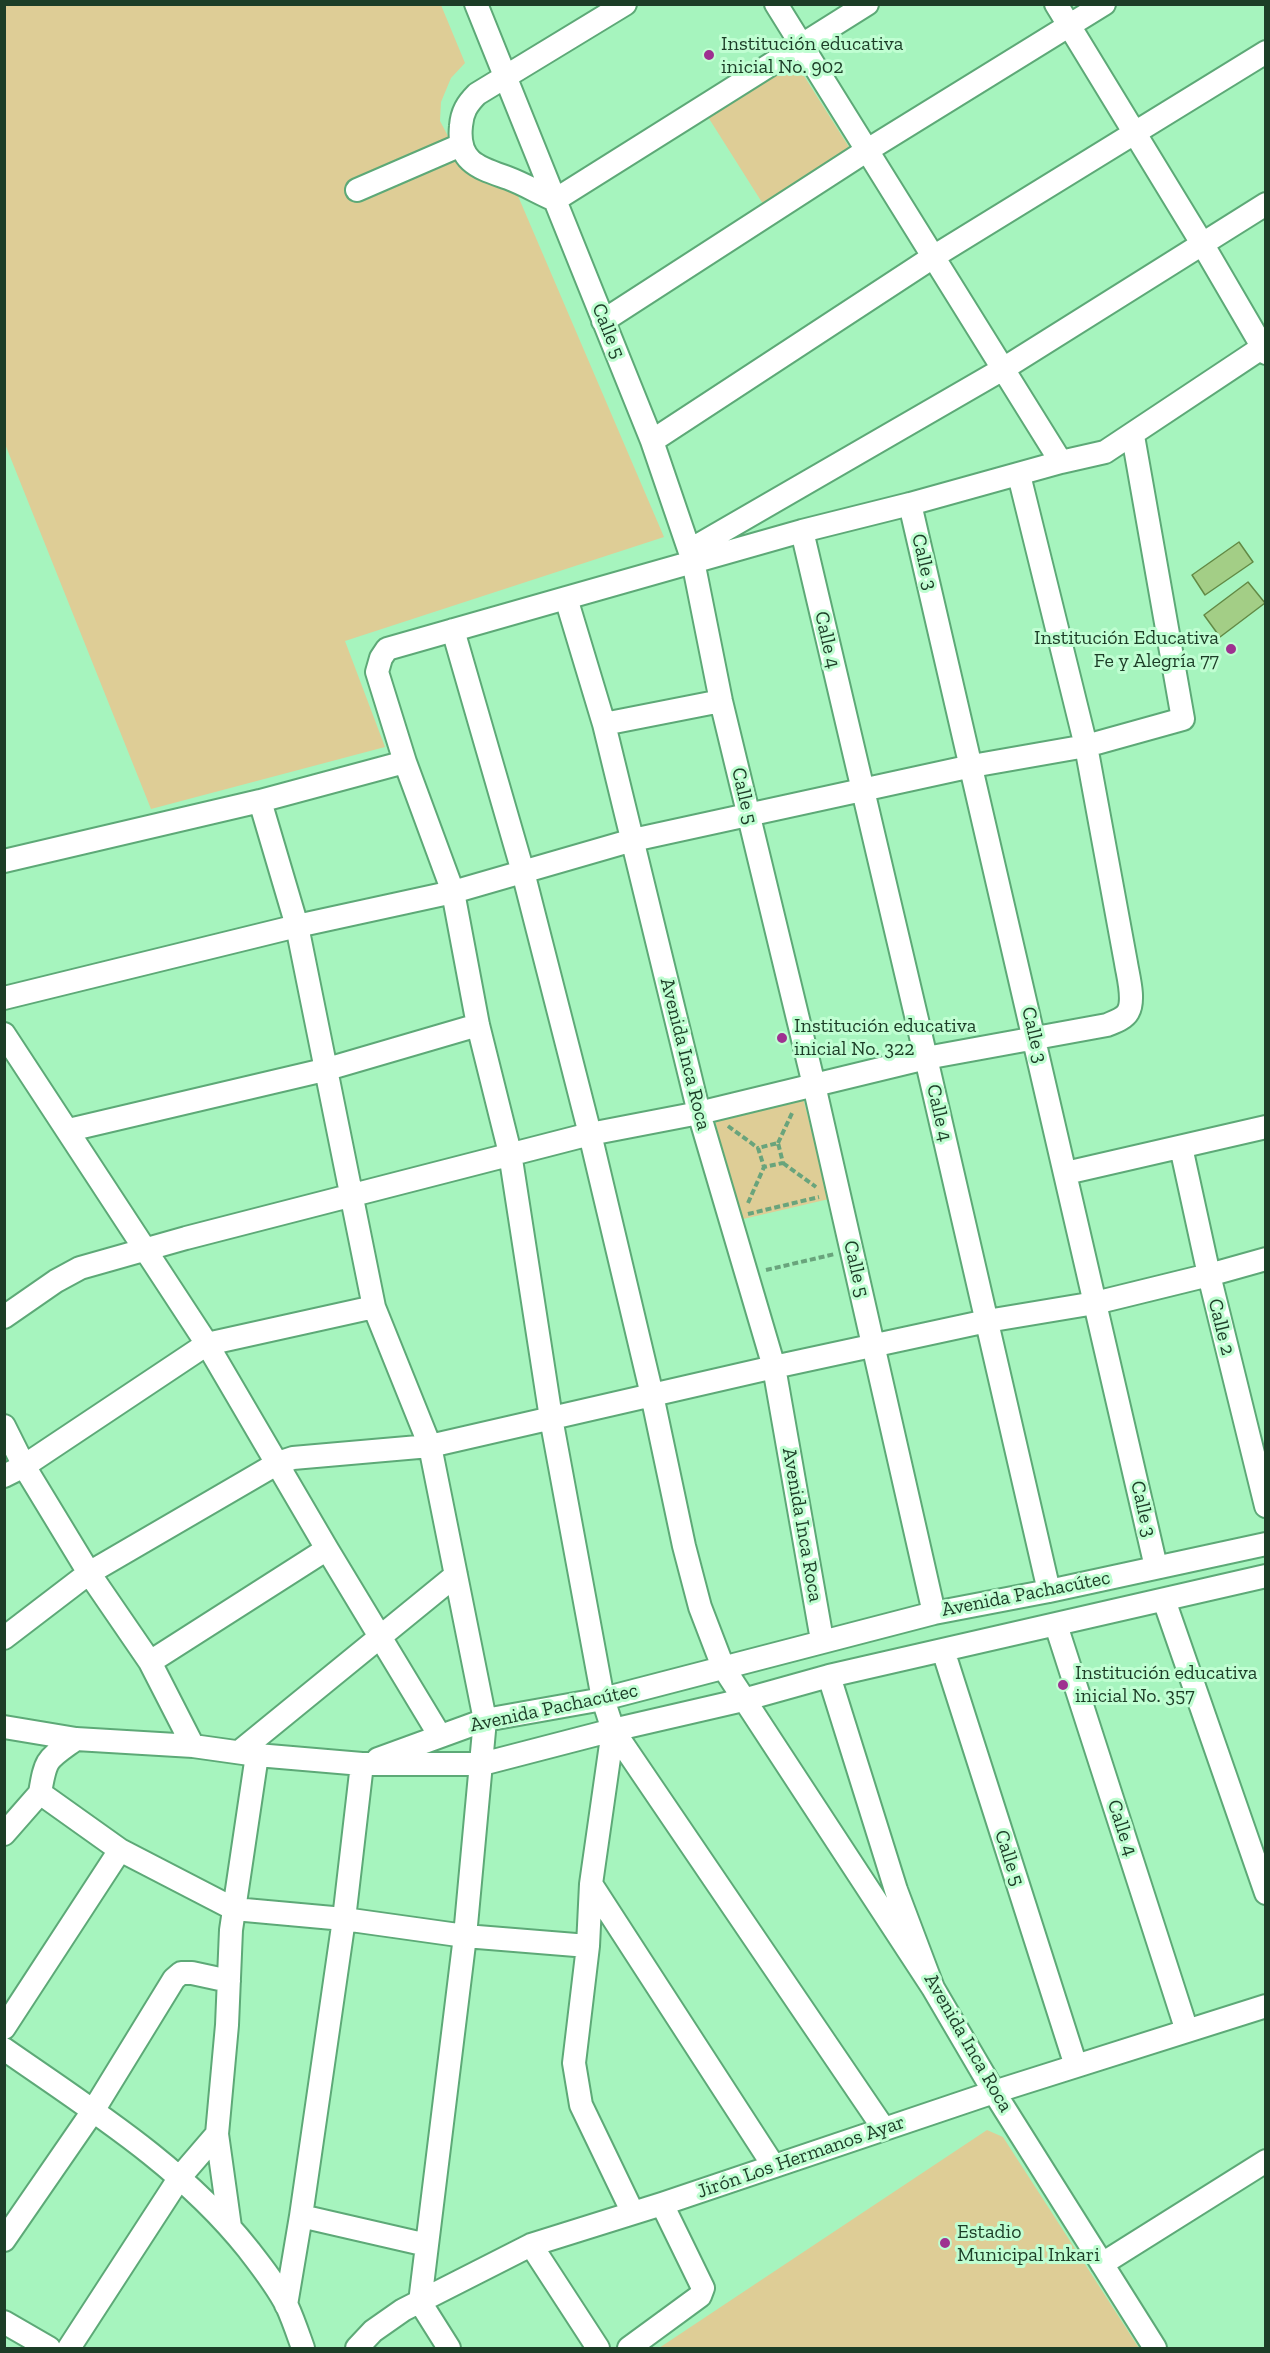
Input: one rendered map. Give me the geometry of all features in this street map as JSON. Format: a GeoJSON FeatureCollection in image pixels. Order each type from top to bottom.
{"type":"FeatureCollection","features":[{"type":"Feature","properties":{"kind":"street","name":"Calle 5"},"geometry":{"type":"LineString","coordinates":[[476,4],[652,441],[692,556],[748,816],[814,1085],[934,1612]]}},
{"type":"Feature","properties":{"kind":"street"},"geometry":{"type":"LineString","coordinates":[[625,4],[477,94],[467,103],[461,123],[461,145],[465,154],[477,166],[555,200],[867,4]]}},
{"type":"Feature","properties":{"kind":"street"},"geometry":{"type":"LineString","coordinates":[[776,4],[1061,462]]}},
{"type":"Feature","properties":{"kind":"street"},"geometry":{"type":"LineString","coordinates":[[884,2129],[613,1730],[603,1699],[551,1418],[510,1153],[478,1025],[453,892],[405,762],[377,672],[381,658],[387,649],[566,598],[692,556],[910,504],[1105,452],[1264,349],[1056,4]]}},
{"type":"Feature","properties":{"kind":"street"},"geometry":{"type":"LineString","coordinates":[[603,321],[866,151],[1104,4]]}},
{"type":"Feature","properties":{"kind":"street"},"geometry":{"type":"LineString","coordinates":[[652,441],[933,257],[1266,52]]}},
{"type":"Feature","properties":{"kind":"street"},"geometry":{"type":"LineString","coordinates":[[357,190],[461,145]]}},
{"type":"Feature","properties":{"kind":"street"},"geometry":{"type":"LineString","coordinates":[[692,556],[1003,369],[1266,204]]}},
{"type":"Feature","properties":{"kind":"street"},"geometry":{"type":"LineString","coordinates":[[4,998],[297,926],[453,892],[633,840],[972,766],[1086,746],[1184,720],[1133,436]]}},
{"type":"Feature","properties":{"kind":"street"},"geometry":{"type":"LineString","coordinates":[[4,1317],[56,1281],[80,1268],[145,1250],[510,1153],[590,1134],[699,1113],[926,1058],[1107,1024],[1128,1012],[1131,999],[1126,963],[1086,746],[1019,475]]}},
{"type":"Feature","properties":{"kind":"street","name":"Calle 3"},"geometry":{"type":"LineString","coordinates":[[910,504],[1156,1567]]}},
{"type":"Feature","properties":{"kind":"street","name":"Calle 4"},"geometry":{"type":"LineString","coordinates":[[802,531],[1049,1591]]}},
{"type":"Feature","properties":{"kind":"street","name":"Avenida Inca Roca"},"geometry":{"type":"LineString","coordinates":[[566,598],[604,724],[699,1113],[774,1367],[822,1640]]}},
{"type":"Feature","properties":{"kind":"street"},"geometry":{"type":"LineString","coordinates":[[453,630],[523,872],[590,1134],[700,1607],[723,1667],[933,1988]]}},
{"type":"Feature","properties":{"kind":"street"},"geometry":{"type":"LineString","coordinates":[[604,724],[722,701]]}},
{"type":"Feature","properties":{"kind":"street"},"geometry":{"type":"LineString","coordinates":[[4,861],[260,801],[405,762]]}},
{"type":"Feature","properties":{"kind":"street"},"geometry":{"type":"LineString","coordinates":[[260,801],[297,926],[324,1070],[352,1194],[374,1307],[430,1446],[485,1720],[465,1936],[420,2302],[449,2349]]}},
{"type":"Feature","properties":{"kind":"street"},"geometry":{"type":"LineString","coordinates":[[69,1130],[324,1070],[478,1025]]}},
{"type":"Feature","properties":{"kind":"street"},"geometry":{"type":"LineString","coordinates":[[4,1034],[207,1344],[440,1736]]}},
{"type":"Feature","properties":{"kind":"street"},"geometry":{"type":"LineString","coordinates":[[1066,1173],[1266,1127]]}},
{"type":"Feature","properties":{"kind":"street","name":"Calle 2"},"geometry":{"type":"LineString","coordinates":[[1181,1147],[1209,1275],[1266,1506]]}},
{"type":"Feature","properties":{"kind":"street"},"geometry":{"type":"LineString","coordinates":[[4,1638],[89,1573],[278,1463],[293,1458],[430,1446],[987,1321],[1095,1303],[1209,1275],[1266,1258]]}},
{"type":"Feature","properties":{"kind":"street"},"geometry":{"type":"LineString","coordinates":[[14,1471],[207,1344],[374,1307]]}},
{"type":"Feature","properties":{"kind":"street"},"geometry":{"type":"LineString","coordinates":[[4,1426],[14,1471],[89,1573],[150,1662],[193,1746]]}},
{"type":"Feature","properties":{"kind":"street","name":"Avenida Pachacútec"},"geometry":{"type":"LineString","coordinates":[[362,1764],[485,1720],[603,1699],[934,1612],[1049,1591],[1266,1544]]}},
{"type":"Feature","properties":{"kind":"street"},"geometry":{"type":"LineString","coordinates":[[150,1662],[327,1549]]}},
{"type":"Feature","properties":{"kind":"street"},"geometry":{"type":"LineString","coordinates":[[230,2227],[217,2134],[248,1754],[456,1575]]}},
{"type":"Feature","properties":{"kind":"street","name":"Avenida Pachacútec"},"geometry":{"type":"LineString","coordinates":[[362,1764],[482,1764],[613,1730],[744,1700],[829,1676],[1266,1576]]}},
{"type":"Feature","properties":{"kind":"street"},"geometry":{"type":"LineString","coordinates":[[1164,1600],[1266,1893]]}},
{"type":"Feature","properties":{"kind":"street","name":"Calle 4"},"geometry":{"type":"LineString","coordinates":[[1056,1625],[1187,2031]]}},
{"type":"Feature","properties":{"kind":"street","name":"Calle 5"},"geometry":{"type":"LineString","coordinates":[[943,1650],[1076,2066]]}},
{"type":"Feature","properties":{"kind":"street","name":"Avenida Inca Roca"},"geometry":{"type":"LineString","coordinates":[[829,1676],[896,1890],[933,1988],[994,2092],[1155,2349]]}},
{"type":"Feature","properties":{"kind":"street"},"geometry":{"type":"LineString","coordinates":[[4,1727],[75,1739],[193,1746],[248,1754],[362,1764],[344,1919],[307,2184],[286,2305]]}},
{"type":"Feature","properties":{"kind":"street"},"geometry":{"type":"LineString","coordinates":[[613,1730],[591,1884],[588,1946],[574,2063],[581,2105],[632,2211]]}},
{"type":"Feature","properties":{"kind":"street"},"geometry":{"type":"LineString","coordinates":[[4,1834],[40,1792],[45,1766],[49,1759],[75,1739]]}},
{"type":"Feature","properties":{"kind":"street"},"geometry":{"type":"LineString","coordinates":[[40,1792],[120,1850],[234,1909],[344,1919],[465,1936],[588,1946]]}},
{"type":"Feature","properties":{"kind":"street"},"geometry":{"type":"LineString","coordinates":[[4,2028],[120,1850]]}},
{"type":"Feature","properties":{"kind":"street"},"geometry":{"type":"LineString","coordinates":[[591,1884],[773,2165]]}},
{"type":"Feature","properties":{"kind":"street"},"geometry":{"type":"LineString","coordinates":[[4,2240],[93,2111],[174,1979],[181,1973],[192,1973],[229,1981]]}},
{"type":"Feature","properties":{"kind":"street","name":"Jirón Los Hermanos Ayar"},"geometry":{"type":"LineString","coordinates":[[357,2349],[390,2318],[531,2244],[632,2211],[662,2204],[994,2092],[1266,2006]]}},
{"type":"Feature","properties":{"kind":"street"},"geometry":{"type":"LineString","coordinates":[[4,2049],[93,2111],[180,2177],[230,2227],[260,2264],[286,2305],[303,2349]]}},
{"type":"Feature","properties":{"kind":"street"},"geometry":{"type":"LineString","coordinates":[[69,2349],[180,2177],[217,2134]]}},
{"type":"Feature","properties":{"kind":"street"},"geometry":{"type":"LineString","coordinates":[[1102,2264],[1266,2162]]}},
{"type":"Feature","properties":{"kind":"street"},"geometry":{"type":"LineString","coordinates":[[629,2349],[700,2296],[703,2288],[662,2204]]}},
{"type":"Feature","properties":{"kind":"street"},"geometry":{"type":"LineString","coordinates":[[301,2217],[427,2245]]}},
{"type":"Feature","properties":{"kind":"street"},"geometry":{"type":"LineString","coordinates":[[531,2244],[598,2349]]}},
{"type":"Feature","properties":{"kind":"street"},"geometry":{"type":"LineString","coordinates":[[4,2322],[49,2349]]}},
{"type":"Feature","properties":{"kind":"path"},"geometry":{"type":"LineString","coordinates":[[724,1124],[758,1148],[764,1167],[742,1216],[826,1195],[783,1163],[778,1143],[796,1105]]}},
{"type":"Feature","properties":{"kind":"path"},"geometry":{"type":"LineString","coordinates":[[758,1148],[778,1143]]}},
{"type":"Feature","properties":{"kind":"path"},"geometry":{"type":"LineString","coordinates":[[764,1167],[783,1163]]}},
{"type":"Feature","properties":{"kind":"path"},"geometry":{"type":"LineString","coordinates":[[757,1272],[841,1253]]}},
{"type":"Feature","properties":{"kind":"shaded area"},"geometry":{"type":"Polygon","coordinates":[[[5,5],[441,5],[465,63],[451,78],[441,102],[440,121],[457,153],[512,182],[664,537],[345,641],[385,747],[151,809],[5,444],[5,5]]]}},
{"type":"Feature","properties":{"kind":"shaded area"},"geometry":{"type":"Polygon","coordinates":[[[794,60],[849,147],[763,204],[708,117],[794,60]]]}},
{"type":"Feature","properties":{"kind":"shaded area"},"geometry":{"type":"Polygon","coordinates":[[[802,1094],[829,1199],[739,1220],[714,1116],[802,1094]]]}},
{"type":"Feature","properties":{"kind":"shaded area","name":"Estadio Municipal Inkari"},"geometry":{"type":"Polygon","coordinates":[[[987,2130],[1003,2137],[1139,2348],[659,2348],[987,2130]]]}},
{"type":"Feature","properties":{"kind":"building"},"geometry":{"type":"Polygon","coordinates":[[[1239,542],[1253,562],[1205,595],[1192,575],[1239,542]]]}},
{"type":"Feature","properties":{"kind":"building"},"geometry":{"type":"Polygon","coordinates":[[[1248,582],[1265,603],[1220,637],[1204,615],[1248,582]]]}},
{"type":"Feature","properties":{"kind":"place","name":"Institución educativa inicial No. 902"},"geometry":{"type":"Point","coordinates":[709,55]}},
{"type":"Feature","properties":{"kind":"place","name":"Institución Educativa Fe y Alegría 77"},"geometry":{"type":"Point","coordinates":[1231,649]}},
{"type":"Feature","properties":{"kind":"place","name":"Institución educativa inicial No. 322"},"geometry":{"type":"Point","coordinates":[782,1038]}},
{"type":"Feature","properties":{"kind":"place","name":"Institución educativa inicial No. 357"},"geometry":{"type":"Point","coordinates":[1063,1685]}},
{"type":"Feature","properties":{"kind":"place","name":"Estadio Municipal Inkari"},"geometry":{"type":"Point","coordinates":[945,2243]}}]}
